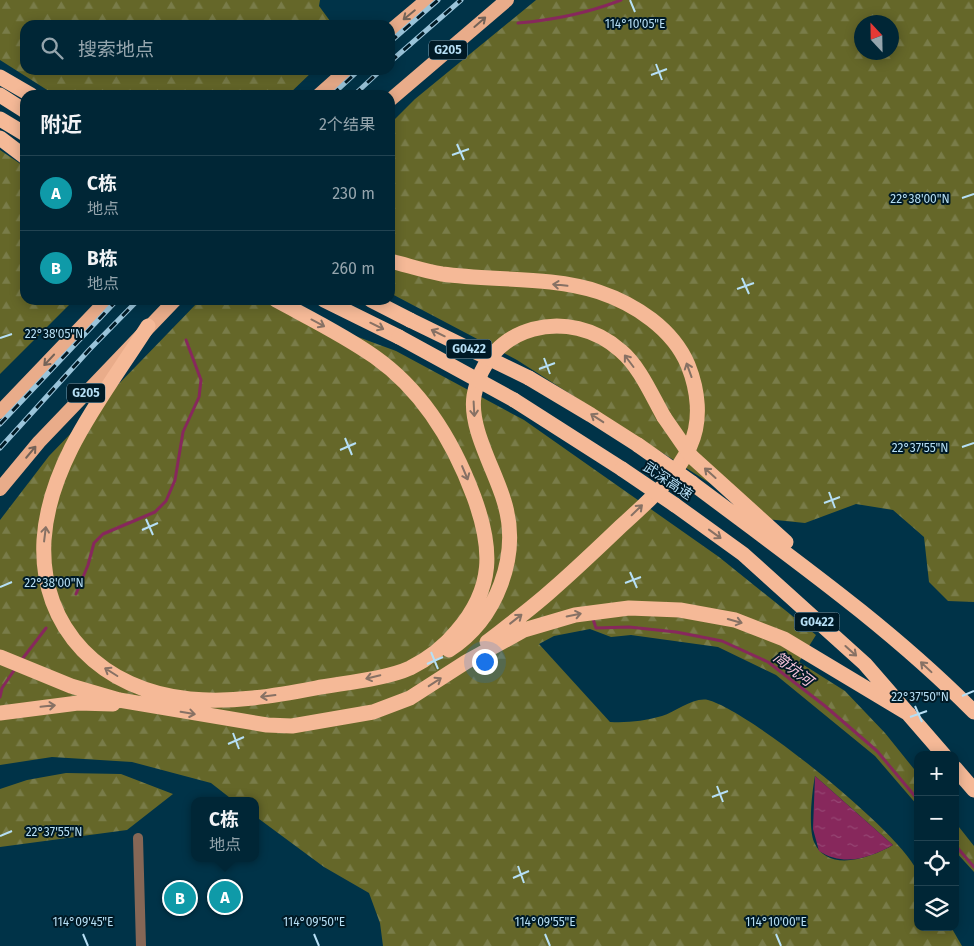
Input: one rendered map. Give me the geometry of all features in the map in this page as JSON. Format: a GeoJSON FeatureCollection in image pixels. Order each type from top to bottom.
{"type":"FeatureCollection","features":[{"type":"Feature","properties":{"kind":"highway"},"geometry":{"type":"LineString","coordinates":[[395,27],[427,0]]}},
{"type":"Feature","properties":{"kind":"highway","name":"G205"},"geometry":{"type":"LineString","coordinates":[[395,96],[507,0]]}},
{"type":"Feature","properties":{"kind":"highway"},"geometry":{"type":"LineString","coordinates":[[325,90],[341,75]]}},
{"type":"Feature","properties":{"kind":"highway"},"geometry":{"type":"LineString","coordinates":[[0,76],[23,90]]}},
{"type":"Feature","properties":{"kind":"highway"},"geometry":{"type":"LineString","coordinates":[[0,95],[20,108]]}},
{"type":"Feature","properties":{"kind":"highway"},"geometry":{"type":"LineString","coordinates":[[0,119],[20,131]]}},
{"type":"Feature","properties":{"kind":"highway"},"geometry":{"type":"LineString","coordinates":[[0,138],[20,153]]}},
{"type":"Feature","properties":{"kind":"highway"},"geometry":{"type":"LineString","coordinates":[[395,262],[442,274],[572,286],[599,292],[627,304],[658,325],[673,340],[684,355],[696,391],[698,408],[695,427],[691,444],[679,467],[640,508],[552,590],[466,662]]}},
{"type":"Feature","properties":{"kind":"highway"},"geometry":{"type":"LineString","coordinates":[[1,411],[103,305]]}},
{"type":"Feature","properties":{"kind":"highway","name":"G205"},"geometry":{"type":"LineString","coordinates":[[0,489],[39,442],[148,326],[171,305]]}},
{"type":"Feature","properties":{"kind":"highway"},"geometry":{"type":"LineString","coordinates":[[285,305],[377,358],[415,393],[443,429],[465,472],[482,520],[488,555],[484,588],[472,614],[447,643],[407,669]]}},
{"type":"Feature","properties":{"kind":"highway","name":"武深高速"},"geometry":{"type":"LineString","coordinates":[[334,305],[399,337],[514,400],[675,505],[750,561],[864,664],[941,751]]}},
{"type":"Feature","properties":{"kind":"highway","name":"武深高速"},"geometry":{"type":"LineString","coordinates":[[381,305],[528,378],[592,414],[692,483],[821,580],[918,659],[974,712]]}},
{"type":"Feature","properties":{"kind":"highway"},"geometry":{"type":"LineString","coordinates":[[0,657],[130,694],[214,700],[269,697],[407,669],[439,655],[466,637],[481,620],[497,594],[506,572],[509,525],[504,501],[475,418],[474,397],[481,375],[505,342],[529,328],[551,325],[575,328],[602,336],[622,352],[644,382],[664,417],[691,456],[788,545],[821,580]]}},
{"type":"Feature","properties":{"kind":"highway"},"geometry":{"type":"LineString","coordinates":[[148,326],[76,440],[61,472],[49,509],[44,540],[45,565],[56,615],[70,638],[90,658],[112,674],[136,686],[187,699]]}},
{"type":"Feature","properties":{"kind":"highway"},"geometry":{"type":"LineString","coordinates":[[0,647],[58,675],[119,700],[267,726],[292,726],[373,712],[410,698],[466,662],[524,630],[575,615],[629,608],[680,610],[735,620],[784,639],[909,714]]}},
{"type":"Feature","properties":{"kind":"highway"},"geometry":{"type":"LineString","coordinates":[[0,712],[78,703],[152,707]]}},
{"type":"Feature","properties":{"kind":"highway"},"geometry":{"type":"LineString","coordinates":[[959,773],[974,790]]}},
{"type":"Feature","properties":{"kind":"street"},"geometry":{"type":"LineString","coordinates":[[138,838],[141,946]]}},
{"type":"Feature","properties":{"kind":"green space"},"geometry":{"type":"Polygon","coordinates":[[[0,0],[320,0],[319,6],[329,20],[20,20],[20,73],[0,60],[0,0]]]}},
{"type":"Feature","properties":{"kind":"green space"},"geometry":{"type":"Polygon","coordinates":[[[536,0],[974,0],[974,602],[948,601],[929,582],[924,537],[893,510],[856,504],[805,523],[766,519],[517,360],[395,296],[395,119],[415,99],[536,0]]]}},
{"type":"Feature","properties":{"kind":"green space"},"geometry":{"type":"Polygon","coordinates":[[[24,75],[309,75],[293,90],[47,90],[24,75]]]}},
{"type":"Feature","properties":{"kind":"green space"},"geometry":{"type":"Polygon","coordinates":[[[0,150],[20,164],[20,305],[69,305],[0,374],[0,150]]]}},
{"type":"Feature","properties":{"kind":"green space"},"geometry":{"type":"Polygon","coordinates":[[[195,305],[272,305],[396,351],[524,420],[719,557],[816,635],[799,662],[845,691],[885,733],[914,769],[914,801],[875,756],[776,675],[718,647],[631,635],[611,637],[590,629],[554,636],[539,644],[610,722],[630,722],[655,718],[696,701],[708,700],[728,709],[788,748],[854,802],[905,853],[914,866],[914,931],[953,931],[962,946],[383,946],[380,923],[369,893],[324,867],[259,819],[259,797],[229,797],[211,783],[132,762],[52,757],[0,765],[0,520],[49,456],[195,305]],[[815,776],[811,828],[814,842],[821,852],[829,858],[840,860],[851,860],[874,854],[893,845],[815,776]]]}},
{"type":"Feature","properties":{"kind":"green space"},"geometry":{"type":"Polygon","coordinates":[[[66,773],[121,774],[173,794],[127,830],[0,847],[0,789],[27,780],[66,773]]]}},
{"type":"Feature","properties":{"kind":"green space"},"geometry":{"type":"Polygon","coordinates":[[[959,827],[974,846],[974,872],[959,855],[959,827]]]}},
{"type":"Feature","properties":{"kind":"water"},"geometry":{"type":"Polygon","coordinates":[[[815,776],[893,845],[866,857],[847,860],[828,856],[819,851],[813,829],[815,776]]]}},
{"type":"Feature","properties":{"kind":"waterway","name":"简坑河"},"geometry":{"type":"LineString","coordinates":[[518,23],[570,15],[596,9],[621,0]]}},
{"type":"Feature","properties":{"kind":"waterway"},"geometry":{"type":"LineString","coordinates":[[76,594],[88,565],[94,543],[103,534],[155,512],[166,501],[175,480],[183,432],[199,397],[201,380],[186,340]]}},
{"type":"Feature","properties":{"kind":"waterway","name":"简坑河"},"geometry":{"type":"LineString","coordinates":[[593,619],[596,628],[629,627],[676,632],[722,641],[768,662],[825,706],[877,751],[915,796]]}},
{"type":"Feature","properties":{"kind":"waterway"},"geometry":{"type":"LineString","coordinates":[[20,662],[46,628]]}},
{"type":"Feature","properties":{"kind":"waterway"},"geometry":{"type":"LineString","coordinates":[[0,697],[2,688],[15,669]]}},
{"type":"Feature","properties":{"kind":"waterway","name":"简坑河"},"geometry":{"type":"LineString","coordinates":[[959,850],[974,867]]}},
{"type":"Feature","properties":{"kind":"railway"},"geometry":{"type":"LineString","coordinates":[[395,38],[438,0]]}},
{"type":"Feature","properties":{"kind":"railway"},"geometry":{"type":"LineString","coordinates":[[395,58],[461,0]]}},
{"type":"Feature","properties":{"kind":"railway"},"geometry":{"type":"LineString","coordinates":[[337,90],[354,75]]}},
{"type":"Feature","properties":{"kind":"railway"},"geometry":{"type":"LineString","coordinates":[[359,90],[376,75]]}},
{"type":"Feature","properties":{"kind":"railway"},"geometry":{"type":"LineString","coordinates":[[0,424],[112,305]]}},
{"type":"Feature","properties":{"kind":"railway"},"geometry":{"type":"LineString","coordinates":[[0,448],[89,350],[133,305]]}},
{"type":"Feature","properties":{"kind":"place","name":"C栋"},"geometry":{"type":"Point","coordinates":[225,897]}},
{"type":"Feature","properties":{"kind":"place","name":"B栋"},"geometry":{"type":"Point","coordinates":[180,898]}}]}
